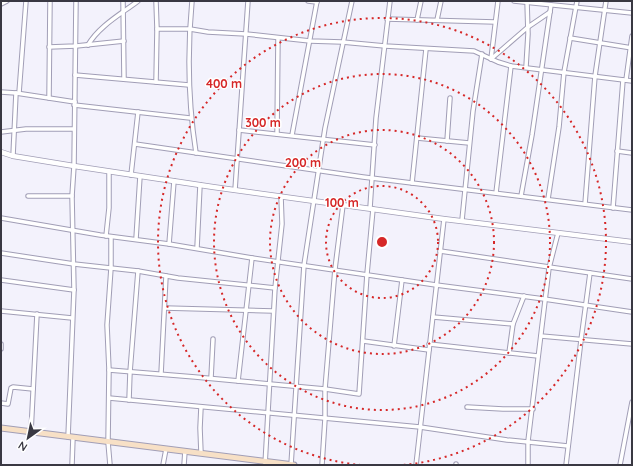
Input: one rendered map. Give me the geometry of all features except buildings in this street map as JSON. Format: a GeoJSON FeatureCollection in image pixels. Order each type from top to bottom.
{"type":"FeatureCollection","features":[{"type":"Feature","properties":{"kind":"main road"},"geometry":{"type":"LineString","coordinates":[[1,428],[201,453],[265,463],[294,465]]}},
{"type":"Feature","properties":{"kind":"street"},"geometry":{"type":"LineString","coordinates":[[1,4],[7,1]]}},
{"type":"Feature","properties":{"kind":"street"},"geometry":{"type":"LineString","coordinates":[[13,156],[26,1]]}},
{"type":"Feature","properties":{"kind":"street"},"geometry":{"type":"LineString","coordinates":[[49,98],[50,1]]}},
{"type":"Feature","properties":{"kind":"street"},"geometry":{"type":"LineString","coordinates":[[72,465],[72,318],[74,264],[72,196],[74,166],[76,1]]}},
{"type":"Feature","properties":{"kind":"street"},"geometry":{"type":"LineString","coordinates":[[123,1],[124,79]]}},
{"type":"Feature","properties":{"kind":"street"},"geometry":{"type":"LineString","coordinates":[[88,45],[99,30],[138,1]]}},
{"type":"Feature","properties":{"kind":"street"},"geometry":{"type":"LineString","coordinates":[[156,1],[156,82]]}},
{"type":"Feature","properties":{"kind":"street"},"geometry":{"type":"LineString","coordinates":[[192,1],[189,85],[190,118],[196,153]]}},
{"type":"Feature","properties":{"kind":"street"},"geometry":{"type":"LineString","coordinates":[[235,190],[248,1]]}},
{"type":"Feature","properties":{"kind":"street"},"geometry":{"type":"LineString","coordinates":[[292,135],[317,2],[308,1]]}},
{"type":"Feature","properties":{"kind":"street"},"geometry":{"type":"LineString","coordinates":[[290,465],[304,265],[323,138],[342,42],[352,1]]}},
{"type":"Feature","properties":{"kind":"street"},"geometry":{"type":"LineString","coordinates":[[109,370],[211,378],[269,385],[325,389],[359,394],[372,209],[377,111],[390,1]]}},
{"type":"Feature","properties":{"kind":"street"},"geometry":{"type":"LineString","coordinates":[[417,20],[421,1]]}},
{"type":"Feature","properties":{"kind":"street"},"geometry":{"type":"LineString","coordinates":[[437,20],[441,1]]}},
{"type":"Feature","properties":{"kind":"street"},"geometry":{"type":"LineString","coordinates":[[491,59],[498,1]]}},
{"type":"Feature","properties":{"kind":"street"},"geometry":{"type":"LineString","coordinates":[[514,1],[632,12]]}},
{"type":"Feature","properties":{"kind":"street"},"geometry":{"type":"LineString","coordinates":[[521,196],[532,135],[550,12],[552,5],[557,1]]}},
{"type":"Feature","properties":{"kind":"street"},"geometry":{"type":"LineString","coordinates":[[548,200],[559,127],[564,72],[577,1]]}},
{"type":"Feature","properties":{"kind":"street"},"geometry":{"type":"LineString","coordinates":[[585,204],[595,76],[606,1]]}},
{"type":"Feature","properties":{"kind":"street"},"geometry":{"type":"LineString","coordinates":[[526,67],[528,27],[527,2]]}},
{"type":"Feature","properties":{"kind":"street"},"geometry":{"type":"LineString","coordinates":[[491,59],[528,27],[550,12]]}},
{"type":"Feature","properties":{"kind":"street"},"geometry":{"type":"LineString","coordinates":[[387,19],[495,22]]}},
{"type":"Feature","properties":{"kind":"street"},"geometry":{"type":"LineString","coordinates":[[157,29],[190,29],[310,41],[474,51],[511,66],[632,81]]}},
{"type":"Feature","properties":{"kind":"street"},"geometry":{"type":"LineString","coordinates":[[613,208],[624,80],[632,36]]}},
{"type":"Feature","properties":{"kind":"street"},"geometry":{"type":"LineString","coordinates":[[277,134],[278,38]]}},
{"type":"Feature","properties":{"kind":"street"},"geometry":{"type":"LineString","coordinates":[[570,38],[631,48]]}},
{"type":"Feature","properties":{"kind":"street"},"geometry":{"type":"LineString","coordinates":[[49,47],[124,41]]}},
{"type":"Feature","properties":{"kind":"street"},"geometry":{"type":"LineString","coordinates":[[412,183],[426,48]]}},
{"type":"Feature","properties":{"kind":"street"},"geometry":{"type":"LineString","coordinates":[[462,220],[469,143],[482,54]]}},
{"type":"Feature","properties":{"kind":"street"},"geometry":{"type":"LineString","coordinates":[[496,193],[511,66]]}},
{"type":"Feature","properties":{"kind":"street"},"geometry":{"type":"LineString","coordinates":[[75,74],[189,85]]}},
{"type":"Feature","properties":{"kind":"street"},"geometry":{"type":"LineString","coordinates":[[1,92],[18,93],[74,103],[190,118]]}},
{"type":"Feature","properties":{"kind":"street"},"geometry":{"type":"LineString","coordinates":[[447,141],[450,98]]}},
{"type":"Feature","properties":{"kind":"street"},"geometry":{"type":"LineString","coordinates":[[131,175],[136,144],[138,112]]}},
{"type":"Feature","properties":{"kind":"street"},"geometry":{"type":"LineString","coordinates":[[1,132],[26,129],[74,129]]}},
{"type":"Feature","properties":{"kind":"street"},"geometry":{"type":"LineString","coordinates":[[239,130],[323,138],[375,145]]}},
{"type":"Feature","properties":{"kind":"street"},"geometry":{"type":"LineString","coordinates":[[417,138],[469,143]]}},
{"type":"Feature","properties":{"kind":"street"},"geometry":{"type":"LineString","coordinates":[[136,144],[318,171],[632,210]]}},
{"type":"Feature","properties":{"kind":"street"},"geometry":{"type":"LineString","coordinates":[[617,151],[632,153]]}},
{"type":"Feature","properties":{"kind":"street"},"geometry":{"type":"LineString","coordinates":[[1,152],[13,156],[109,172],[235,190],[632,242]]}},
{"type":"Feature","properties":{"kind":"street"},"geometry":{"type":"LineString","coordinates":[[106,236],[109,208],[109,172]]}},
{"type":"Feature","properties":{"kind":"street"},"geometry":{"type":"LineString","coordinates":[[136,239],[140,176]]}},
{"type":"Feature","properties":{"kind":"street"},"geometry":{"type":"LineString","coordinates":[[169,244],[174,181]]}},
{"type":"Feature","properties":{"kind":"street"},"geometry":{"type":"LineString","coordinates":[[197,248],[200,185]]}},
{"type":"Feature","properties":{"kind":"street"},"geometry":{"type":"LineString","coordinates":[[28,196],[72,196]]}},
{"type":"Feature","properties":{"kind":"street"},"geometry":{"type":"LineString","coordinates":[[265,463],[273,311],[282,224],[281,196]]}},
{"type":"Feature","properties":{"kind":"street"},"geometry":{"type":"LineString","coordinates":[[322,465],[326,418],[325,389],[335,270],[344,205]]}},
{"type":"Feature","properties":{"kind":"street"},"geometry":{"type":"LineString","coordinates":[[1,218],[111,237],[136,239],[252,258],[632,312]]}},
{"type":"Feature","properties":{"kind":"street"},"geometry":{"type":"LineString","coordinates":[[416,465],[444,218]]}},
{"type":"Feature","properties":{"kind":"street"},"geometry":{"type":"LineString","coordinates":[[528,465],[528,441],[544,299],[549,268],[558,232]]}},
{"type":"Feature","properties":{"kind":"street"},"geometry":{"type":"LineString","coordinates":[[110,465],[108,442],[108,325],[111,237]]}},
{"type":"Feature","properties":{"kind":"street"},"geometry":{"type":"LineString","coordinates":[[440,252],[632,279]]}},
{"type":"Feature","properties":{"kind":"street"},"geometry":{"type":"LineString","coordinates":[[1,253],[166,276],[275,288]]}},
{"type":"Feature","properties":{"kind":"street"},"geometry":{"type":"LineString","coordinates":[[238,381],[252,258]]}},
{"type":"Feature","properties":{"kind":"street"},"geometry":{"type":"LineString","coordinates":[[129,400],[138,271]]}},
{"type":"Feature","properties":{"kind":"street"},"geometry":{"type":"LineString","coordinates":[[566,465],[590,273]]}},
{"type":"Feature","properties":{"kind":"street"},"geometry":{"type":"LineString","coordinates":[[161,374],[166,276]]}},
{"type":"Feature","properties":{"kind":"street"},"geometry":{"type":"LineString","coordinates":[[1,280],[74,290]]}},
{"type":"Feature","properties":{"kind":"street"},"geometry":{"type":"LineString","coordinates":[[394,346],[402,280]]}},
{"type":"Feature","properties":{"kind":"street"},"geometry":{"type":"LineString","coordinates":[[509,353],[513,324],[524,296]]}},
{"type":"Feature","properties":{"kind":"street"},"geometry":{"type":"LineString","coordinates":[[165,308],[273,311]]}},
{"type":"Feature","properties":{"kind":"street"},"geometry":{"type":"LineString","coordinates":[[1,311],[72,318]]}},
{"type":"Feature","properties":{"kind":"street"},"geometry":{"type":"LineString","coordinates":[[31,432],[37,314]]}},
{"type":"Feature","properties":{"kind":"street"},"geometry":{"type":"LineString","coordinates":[[433,317],[513,324]]}},
{"type":"Feature","properties":{"kind":"street"},"geometry":{"type":"LineString","coordinates":[[541,336],[632,344]]}},
{"type":"Feature","properties":{"kind":"street"},"geometry":{"type":"LineString","coordinates":[[211,378],[213,339]]}},
{"type":"Feature","properties":{"kind":"street"},"geometry":{"type":"LineString","coordinates":[[363,341],[429,350]]}},
{"type":"Feature","properties":{"kind":"street"},"geometry":{"type":"LineString","coordinates":[[1,344],[1,349]]}},
{"type":"Feature","properties":{"kind":"street"},"geometry":{"type":"LineString","coordinates":[[429,344],[538,356]]}},
{"type":"Feature","properties":{"kind":"street"},"geometry":{"type":"LineString","coordinates":[[1,403],[8,404],[11,388],[33,389]]}},
{"type":"Feature","properties":{"kind":"street"},"geometry":{"type":"LineString","coordinates":[[109,398],[420,427],[507,440],[568,446]]}},
{"type":"Feature","properties":{"kind":"street"},"geometry":{"type":"LineString","coordinates":[[620,465],[632,402]]}},
{"type":"Feature","properties":{"kind":"street"},"geometry":{"type":"LineString","coordinates":[[201,407],[201,453]]}},
{"type":"Feature","properties":{"kind":"street"},"geometry":{"type":"LineString","coordinates":[[467,407],[532,409]]}},
{"type":"Feature","properties":{"kind":"street"},"geometry":{"type":"LineString","coordinates":[[163,465],[166,449]]}},
{"type":"Feature","properties":{"kind":"street"},"geometry":{"type":"LineString","coordinates":[[184,465],[185,451]]}}]}
